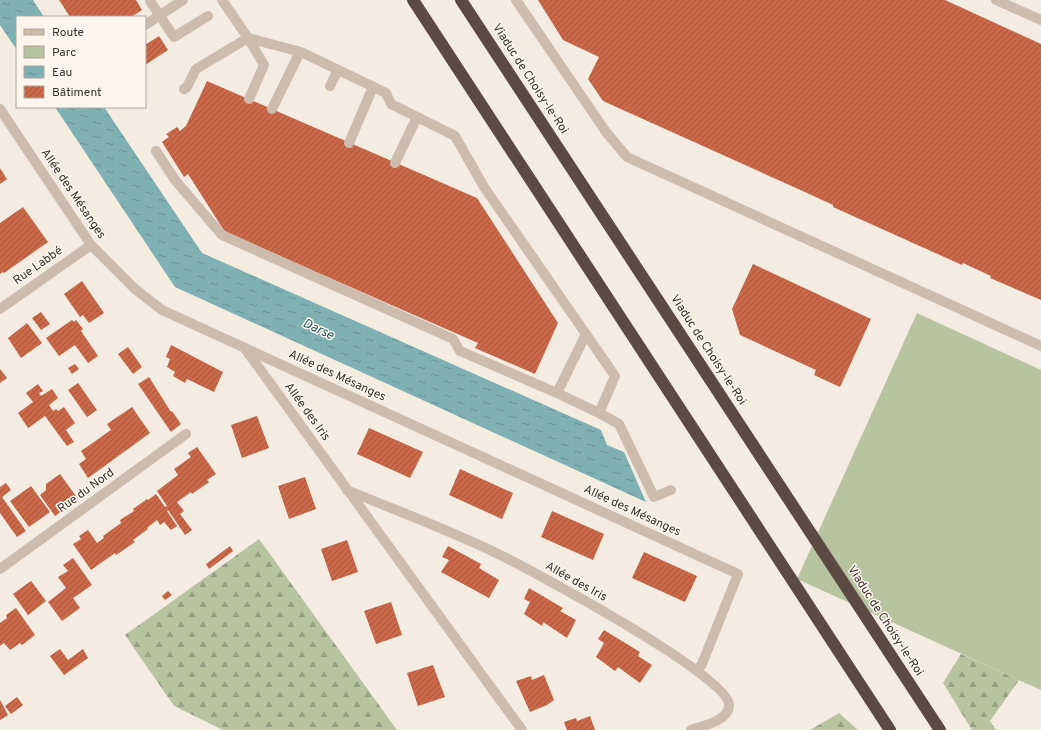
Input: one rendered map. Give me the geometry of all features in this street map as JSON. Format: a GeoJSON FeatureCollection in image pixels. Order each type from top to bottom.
{"type":"FeatureCollection","features":[{"type":"Feature","properties":{"kind":"highway"},"geometry":{"type":"LineString","coordinates":[[413,0],[890,730]]}},
{"type":"Feature","properties":{"kind":"highway","name":"Viaduc de Choisy-le-Roi"},"geometry":{"type":"LineString","coordinates":[[461,0],[940,730]]}},
{"type":"Feature","properties":{"kind":"street"},"geometry":{"type":"LineString","coordinates":[[146,24],[183,0]]}},
{"type":"Feature","properties":{"kind":"street"},"geometry":{"type":"LineString","coordinates":[[222,0],[248,38],[264,65],[249,99]]}},
{"type":"Feature","properties":{"kind":"street"},"geometry":{"type":"LineString","coordinates":[[516,0],[606,132],[627,157],[1041,346]]}},
{"type":"Feature","properties":{"kind":"street"},"geometry":{"type":"LineString","coordinates":[[996,0],[1041,20]]}},
{"type":"Feature","properties":{"kind":"street"},"geometry":{"type":"LineString","coordinates":[[150,1],[174,37],[208,16]]}},
{"type":"Feature","properties":{"kind":"street"},"geometry":{"type":"LineString","coordinates":[[184,89],[196,69],[248,38],[300,52],[386,93],[391,104],[455,136],[484,187],[615,376],[599,413]]}},
{"type":"Feature","properties":{"kind":"street"},"geometry":{"type":"LineString","coordinates":[[272,109],[300,52]]}},
{"type":"Feature","properties":{"kind":"street"},"geometry":{"type":"LineString","coordinates":[[330,86],[338,70]]}},
{"type":"Feature","properties":{"kind":"street"},"geometry":{"type":"LineString","coordinates":[[349,143],[373,87]]}},
{"type":"Feature","properties":{"kind":"street","name":"Allée des Mésanges"},"geometry":{"type":"LineString","coordinates":[[0,109],[91,245],[134,289],[162,310],[738,574],[702,664],[697,671]]}},
{"type":"Feature","properties":{"kind":"street"},"geometry":{"type":"LineString","coordinates":[[395,163],[417,117]]}},
{"type":"Feature","properties":{"kind":"street"},"geometry":{"type":"LineString","coordinates":[[156,151],[175,180],[222,235],[453,339],[460,351],[557,393],[619,424],[654,497],[671,490]]}},
{"type":"Feature","properties":{"kind":"street","name":"Rue Labbé"},"geometry":{"type":"LineString","coordinates":[[0,309],[91,245]]}},
{"type":"Feature","properties":{"kind":"street"},"geometry":{"type":"LineString","coordinates":[[557,393],[586,334]]}},
{"type":"Feature","properties":{"kind":"street","name":"Allée des Iris"},"geometry":{"type":"LineString","coordinates":[[245,348],[522,730]]}},
{"type":"Feature","properties":{"kind":"street","name":"Rue du Nord"},"geometry":{"type":"LineString","coordinates":[[0,569],[186,434]]}},
{"type":"Feature","properties":{"kind":"street","name":"Allée des Iris"},"geometry":{"type":"LineString","coordinates":[[347,490],[492,551],[624,624],[697,671],[721,690],[727,697],[729,706],[728,712],[714,722],[691,730]]}},
{"type":"Feature","properties":{"kind":"green space"},"geometry":{"type":"Polygon","coordinates":[[[917,313],[1041,370],[1041,690],[797,579],[917,313]]]}},
{"type":"Feature","properties":{"kind":"green space"},"geometry":{"type":"Polygon","coordinates":[[[259,539],[397,730],[223,730],[174,706],[125,635],[259,539]]]}},
{"type":"Feature","properties":{"kind":"green space"},"geometry":{"type":"Polygon","coordinates":[[[961,654],[1019,680],[990,721],[996,730],[972,730],[943,683],[961,654]]]}},
{"type":"Feature","properties":{"kind":"green space"},"geometry":{"type":"Polygon","coordinates":[[[839,713],[858,730],[810,730],[839,713]]]}},
{"type":"Feature","properties":{"kind":"water"},"geometry":{"type":"Polygon","coordinates":[[[0,0],[33,0],[43,16],[16,16],[16,49],[0,25],[0,0]]]}},
{"type":"Feature","properties":{"kind":"water","name":"Darse"},"geometry":{"type":"Polygon","coordinates":[[[56,108],[105,108],[202,253],[601,430],[607,445],[624,452],[646,502],[175,287],[56,108]]]}},
{"type":"Feature","properties":{"kind":"building"},"geometry":{"type":"Polygon","coordinates":[[[59,0],[136,0],[142,10],[133,16],[69,16],[59,0]]]}},
{"type":"Feature","properties":{"kind":"building"},"geometry":{"type":"Polygon","coordinates":[[[538,0],[945,0],[1041,44],[1041,300],[990,278],[991,276],[963,263],[962,265],[833,207],[833,205],[807,193],[603,101],[588,79],[599,57],[563,40],[538,0]]]}},
{"type":"Feature","properties":{"kind":"building"},"geometry":{"type":"Polygon","coordinates":[[[159,36],[168,50],[146,64],[146,44],[159,36]]]}},
{"type":"Feature","properties":{"kind":"building"},"geometry":{"type":"Polygon","coordinates":[[[207,81],[477,198],[558,323],[535,374],[475,348],[478,343],[225,232],[188,174],[184,177],[162,142],[169,137],[166,134],[177,127],[180,131],[186,126],[207,81]]]}},
{"type":"Feature","properties":{"kind":"building"},"geometry":{"type":"Polygon","coordinates":[[[0,168],[7,179],[0,184],[0,168]]]}},
{"type":"Feature","properties":{"kind":"building"},"geometry":{"type":"Polygon","coordinates":[[[23,207],[48,242],[4,273],[3,272],[0,274],[0,223],[23,207]]]}},
{"type":"Feature","properties":{"kind":"building"},"geometry":{"type":"Polygon","coordinates":[[[753,264],[871,319],[840,387],[814,375],[816,370],[740,335],[732,309],[753,264]]]}},
{"type":"Feature","properties":{"kind":"building"},"geometry":{"type":"Polygon","coordinates":[[[82,281],[104,313],[89,323],[83,315],[80,317],[64,294],[82,281]]]}},
{"type":"Feature","properties":{"kind":"building"},"geometry":{"type":"Polygon","coordinates":[[[41,312],[50,324],[41,330],[32,318],[41,312]]]}},
{"type":"Feature","properties":{"kind":"building"},"geometry":{"type":"Polygon","coordinates":[[[72,320],[74,322],[76,320],[83,329],[81,331],[98,356],[88,363],[75,345],[59,356],[46,338],[72,320]]]}},
{"type":"Feature","properties":{"kind":"building"},"geometry":{"type":"Polygon","coordinates":[[[27,323],[42,343],[21,358],[8,338],[27,323]]]}},
{"type":"Feature","properties":{"kind":"building"},"geometry":{"type":"Polygon","coordinates":[[[171,345],[223,372],[214,392],[187,379],[185,383],[173,376],[175,372],[167,367],[170,359],[166,357],[171,345]]]}},
{"type":"Feature","properties":{"kind":"building"},"geometry":{"type":"Polygon","coordinates":[[[128,347],[142,367],[133,374],[118,354],[128,347]]]}},
{"type":"Feature","properties":{"kind":"building"},"geometry":{"type":"Polygon","coordinates":[[[75,364],[79,369],[72,374],[68,368],[75,364]]]}},
{"type":"Feature","properties":{"kind":"building"},"geometry":{"type":"Polygon","coordinates":[[[0,369],[7,378],[0,383],[0,369]]]}},
{"type":"Feature","properties":{"kind":"building"},"geometry":{"type":"Polygon","coordinates":[[[149,377],[171,412],[172,411],[181,424],[171,432],[138,384],[149,377]]]}},
{"type":"Feature","properties":{"kind":"building"},"geometry":{"type":"Polygon","coordinates":[[[78,383],[97,410],[87,417],[68,390],[78,383]]]}},
{"type":"Feature","properties":{"kind":"building"},"geometry":{"type":"Polygon","coordinates":[[[38,384],[43,391],[39,393],[41,396],[52,389],[58,398],[49,405],[53,411],[56,409],[58,411],[64,407],[75,423],[66,430],[74,442],[67,446],[45,416],[28,428],[18,413],[33,402],[26,393],[38,384]]]}},
{"type":"Feature","properties":{"kind":"building"},"geometry":{"type":"Polygon","coordinates":[[[132,407],[150,433],[88,478],[79,464],[86,459],[81,451],[111,430],[107,424],[132,407]]]}},
{"type":"Feature","properties":{"kind":"building"},"geometry":{"type":"Polygon","coordinates":[[[257,416],[269,448],[242,458],[231,425],[257,416]]]}},
{"type":"Feature","properties":{"kind":"building"},"geometry":{"type":"Polygon","coordinates":[[[369,428],[423,452],[410,478],[357,454],[369,428]]]}},
{"type":"Feature","properties":{"kind":"building"},"geometry":{"type":"Polygon","coordinates":[[[197,447],[216,474],[207,480],[209,482],[177,502],[184,511],[180,514],[192,530],[185,535],[168,510],[167,511],[177,526],[171,530],[164,522],[160,525],[157,520],[133,540],[135,542],[116,555],[115,553],[91,570],[73,544],[81,539],[79,536],[88,530],[97,543],[104,538],[103,536],[121,523],[120,520],[134,511],[133,509],[156,494],[165,507],[167,506],[157,491],[178,475],[174,469],[191,457],[188,453],[197,447]]]}},
{"type":"Feature","properties":{"kind":"building"},"geometry":{"type":"Polygon","coordinates":[[[460,469],[513,493],[502,519],[449,495],[460,469]]]}},
{"type":"Feature","properties":{"kind":"building"},"geometry":{"type":"Polygon","coordinates":[[[60,474],[78,499],[55,516],[40,495],[46,490],[46,484],[60,474]]]}},
{"type":"Feature","properties":{"kind":"building"},"geometry":{"type":"Polygon","coordinates":[[[305,477],[316,509],[289,519],[278,486],[305,477]]]}},
{"type":"Feature","properties":{"kind":"building"},"geometry":{"type":"Polygon","coordinates":[[[6,483],[11,490],[2,497],[26,531],[17,537],[0,513],[0,487],[6,483]]]}},
{"type":"Feature","properties":{"kind":"building"},"geometry":{"type":"Polygon","coordinates":[[[31,486],[50,512],[29,527],[10,501],[31,486]]]}},
{"type":"Feature","properties":{"kind":"building"},"geometry":{"type":"Polygon","coordinates":[[[552,511],[604,534],[593,560],[541,537],[552,511]]]}},
{"type":"Feature","properties":{"kind":"building"},"geometry":{"type":"Polygon","coordinates":[[[347,540],[358,572],[332,581],[321,549],[347,540]]]}},
{"type":"Feature","properties":{"kind":"building"},"geometry":{"type":"Polygon","coordinates":[[[230,546],[233,551],[209,569],[206,564],[230,546]]]}},
{"type":"Feature","properties":{"kind":"building"},"geometry":{"type":"Polygon","coordinates":[[[448,546],[481,564],[479,568],[499,580],[489,598],[441,572],[449,560],[442,557],[448,546]]]}},
{"type":"Feature","properties":{"kind":"building"},"geometry":{"type":"Polygon","coordinates":[[[644,552],[697,576],[685,602],[632,578],[644,552]]]}},
{"type":"Feature","properties":{"kind":"building"},"geometry":{"type":"Polygon","coordinates":[[[73,558],[92,585],[73,598],[80,608],[62,621],[48,602],[66,588],[58,577],[68,571],[63,565],[73,558]]]}},
{"type":"Feature","properties":{"kind":"building"},"geometry":{"type":"Polygon","coordinates":[[[31,581],[46,601],[28,615],[13,594],[31,581]]]}},
{"type":"Feature","properties":{"kind":"building"},"geometry":{"type":"Polygon","coordinates":[[[529,588],[563,608],[560,611],[576,620],[567,638],[543,622],[542,626],[524,614],[530,602],[524,599],[529,588]]]}},
{"type":"Feature","properties":{"kind":"building"},"geometry":{"type":"Polygon","coordinates":[[[168,591],[172,595],[165,600],[162,596],[168,591]]]}},
{"type":"Feature","properties":{"kind":"building"},"geometry":{"type":"Polygon","coordinates":[[[391,602],[402,635],[376,644],[364,611],[391,602]]]}},
{"type":"Feature","properties":{"kind":"building"},"geometry":{"type":"Polygon","coordinates":[[[16,608],[35,635],[22,645],[20,643],[10,650],[4,643],[0,646],[0,623],[7,618],[6,615],[16,608]]]}},
{"type":"Feature","properties":{"kind":"building"},"geometry":{"type":"Polygon","coordinates":[[[604,630],[640,652],[638,656],[652,665],[640,683],[618,667],[615,671],[596,657],[604,643],[598,639],[604,630]]]}},
{"type":"Feature","properties":{"kind":"building"},"geometry":{"type":"Polygon","coordinates":[[[60,649],[68,660],[83,649],[88,658],[64,675],[50,656],[60,649]]]}},
{"type":"Feature","properties":{"kind":"building"},"geometry":{"type":"Polygon","coordinates":[[[433,665],[445,697],[418,706],[407,673],[433,665]]]}},
{"type":"Feature","properties":{"kind":"building"},"geometry":{"type":"Polygon","coordinates":[[[544,675],[554,700],[547,705],[530,712],[516,681],[531,676],[532,680],[544,675]]]}},
{"type":"Feature","properties":{"kind":"building"},"geometry":{"type":"Polygon","coordinates":[[[17,697],[23,705],[11,714],[5,706],[17,697]]]}},
{"type":"Feature","properties":{"kind":"building"},"geometry":{"type":"Polygon","coordinates":[[[0,700],[8,715],[0,720],[0,700]]]}},
{"type":"Feature","properties":{"kind":"building"},"geometry":{"type":"Polygon","coordinates":[[[590,716],[595,730],[567,730],[564,722],[576,718],[577,721],[590,716]]]}}]}
